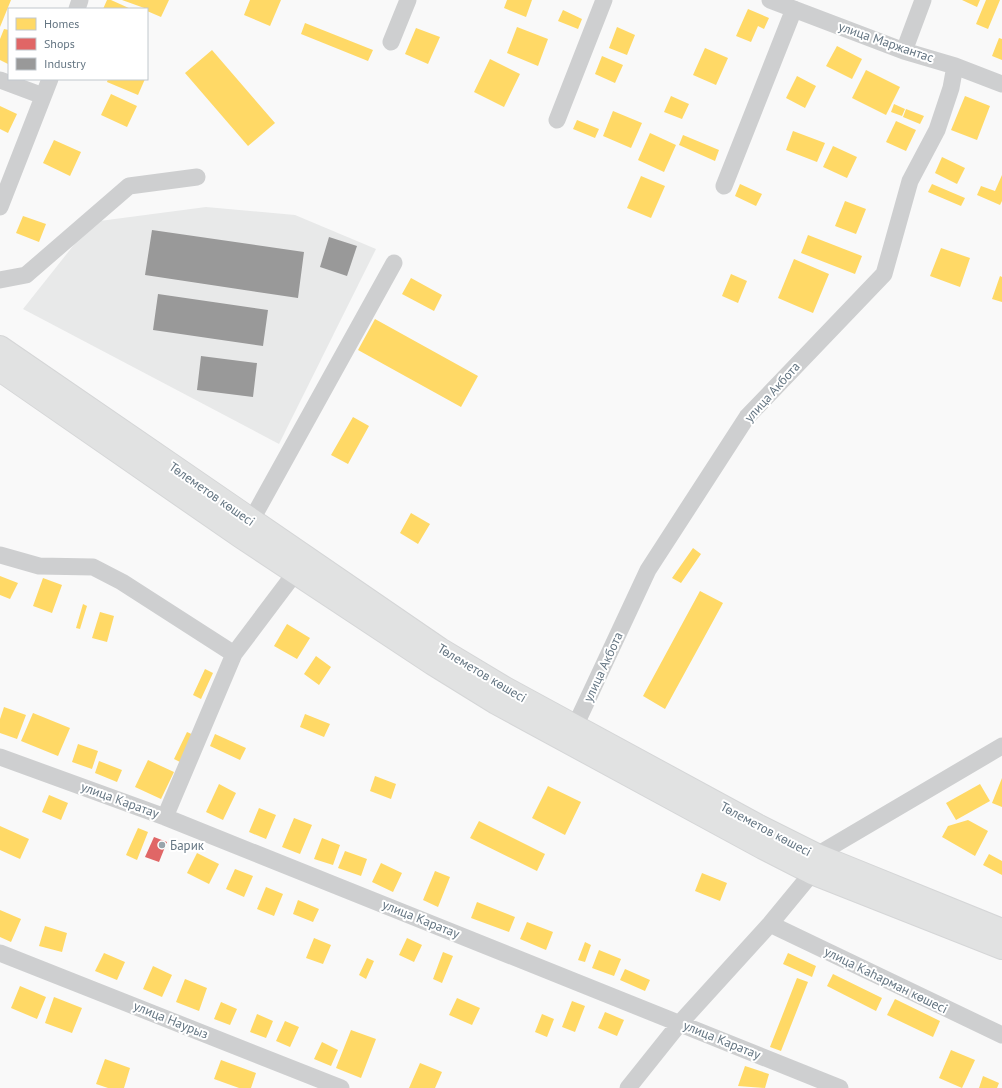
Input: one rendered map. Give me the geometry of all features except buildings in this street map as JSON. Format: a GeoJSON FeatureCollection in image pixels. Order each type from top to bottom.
{"type":"FeatureCollection","features":[{"type":"Feature","properties":{"kind":"main road","name":"Төлеметов көшесі"},"geometry":{"type":"LineString","coordinates":[[0,348],[440,649],[505,688],[571,734],[763,848],[814,864],[1002,930]]}},
{"type":"Feature","properties":{"kind":"main road","name":"Төлеметов көшесі"},"geometry":{"type":"LineString","coordinates":[[0,370],[295,573],[439,668],[496,703],[571,734]]}},
{"type":"Feature","properties":{"kind":"main road","name":"Төлеметов көшесі"},"geometry":{"type":"LineString","coordinates":[[814,864],[1002,948]]}},
{"type":"Feature","properties":{"kind":"street"},"geometry":{"type":"LineString","coordinates":[[391,42],[408,0]]}},
{"type":"Feature","properties":{"kind":"street"},"geometry":{"type":"LineString","coordinates":[[557,120],[604,0]]}},
{"type":"Feature","properties":{"kind":"street","name":"улица Маржантас"},"geometry":{"type":"LineString","coordinates":[[770,0],[904,51],[955,66],[1002,84]]}},
{"type":"Feature","properties":{"kind":"street"},"geometry":{"type":"LineString","coordinates":[[904,51],[923,0]]}},
{"type":"Feature","properties":{"kind":"street"},"geometry":{"type":"LineString","coordinates":[[724,186],[794,9]]}},
{"type":"Feature","properties":{"kind":"street","name":"улица Акбота"},"geometry":{"type":"LineString","coordinates":[[571,734],[648,570],[747,417],[884,274],[910,181],[937,130],[951,88],[955,66]]}},
{"type":"Feature","properties":{"kind":"street"},"geometry":{"type":"LineString","coordinates":[[0,80],[43,96]]}},
{"type":"Feature","properties":{"kind":"street"},"geometry":{"type":"LineString","coordinates":[[0,207],[50,80]]}},
{"type":"Feature","properties":{"kind":"street"},"geometry":{"type":"LineString","coordinates":[[0,280],[26,275],[129,186],[197,177]]}},
{"type":"Feature","properties":{"kind":"street"},"geometry":{"type":"LineString","coordinates":[[251,521],[394,263]]}},
{"type":"Feature","properties":{"kind":"street"},"geometry":{"type":"LineString","coordinates":[[0,555],[39,566],[93,567],[122,582],[234,654]]}},
{"type":"Feature","properties":{"kind":"street"},"geometry":{"type":"LineString","coordinates":[[165,817],[234,654],[295,573]]}},
{"type":"Feature","properties":{"kind":"street"},"geometry":{"type":"LineString","coordinates":[[628,1088],[680,1023],[770,924],[814,864],[1002,746]]}},
{"type":"Feature","properties":{"kind":"street","name":"улица Каратау"},"geometry":{"type":"LineString","coordinates":[[0,757],[165,817],[840,1088]]}},
{"type":"Feature","properties":{"kind":"street","name":"улица Каһарман көшесі"},"geometry":{"type":"LineString","coordinates":[[770,924],[1002,1035]]}},
{"type":"Feature","properties":{"kind":"street","name":"улица Наурыз"},"geometry":{"type":"LineString","coordinates":[[0,953],[341,1088]]}},
{"type":"Feature","properties":{"kind":"shaded area"},"geometry":{"type":"Polygon","coordinates":[[[206,207],[295,215],[376,249],[279,444],[23,309],[92,222],[206,207]]]}},
{"type":"Feature","properties":{"kind":"place","name":"Барик"},"geometry":{"type":"Point","coordinates":[162,845]}}]}
